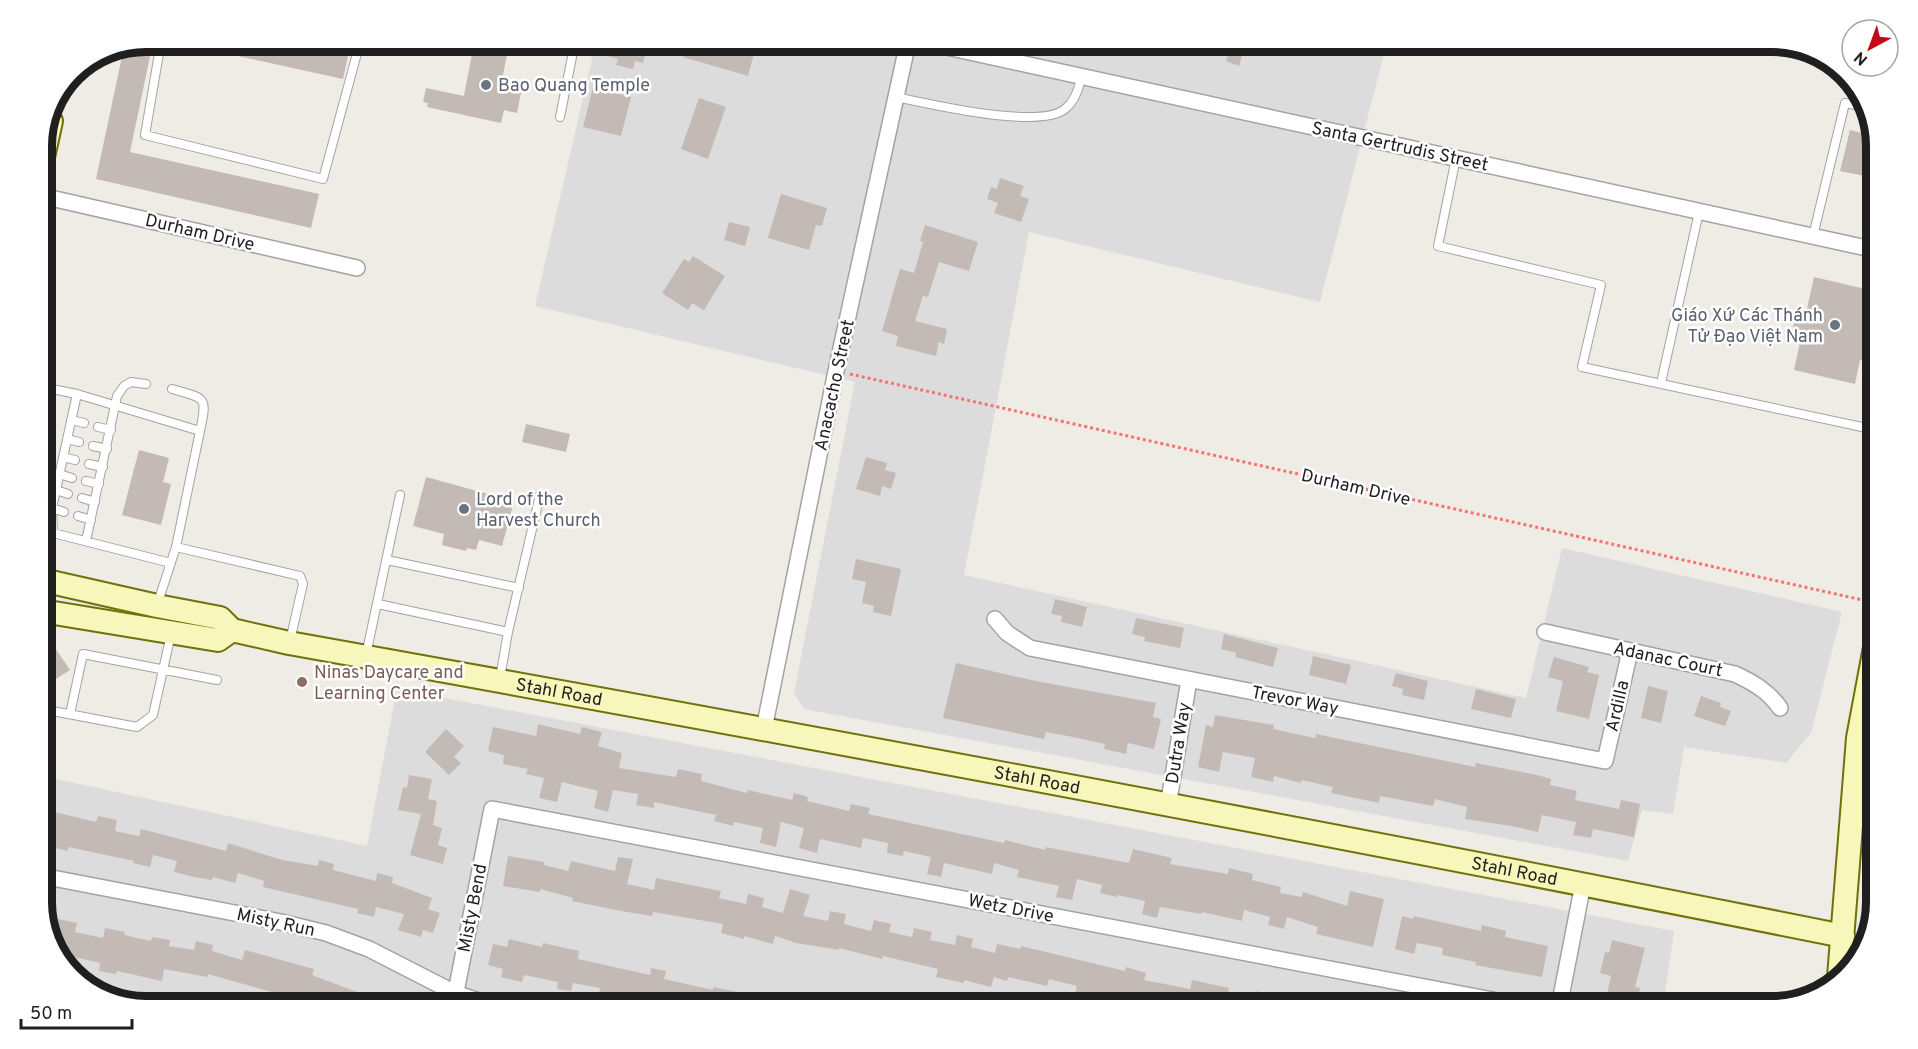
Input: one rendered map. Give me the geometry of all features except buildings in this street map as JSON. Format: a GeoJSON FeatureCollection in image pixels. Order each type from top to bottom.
{"type":"FeatureCollection","features":[{"type":"Feature","properties":{"kind":"street","name":"Anacacho Street"},"geometry":{"type":"LineString","coordinates":[[764,729],[836,371],[906,52]]}},
{"type":"Feature","properties":{"kind":"street","name":"Santa Gertrudis Street"},"geometry":{"type":"LineString","coordinates":[[970,52],[1865,248]]}},
{"type":"Feature","properties":{"kind":"street","name":"Durham Drive"},"geometry":{"type":"LineString","coordinates":[[53,199],[357,268]]}},
{"type":"Feature","properties":{"kind":"street","name":"Stahl Road"},"geometry":{"type":"LineString","coordinates":[[53,582],[220,618],[232,630],[289,643],[764,729],[1583,884],[1843,936]]}},
{"type":"Feature","properties":{"kind":"street","name":"Stahl Road"},"geometry":{"type":"LineString","coordinates":[[53,613],[218,640],[232,630]]}},
{"type":"Feature","properties":{"kind":"street","name":"Trevor Way"},"geometry":{"type":"LineString","coordinates":[[995,619],[1006,633],[1030,648],[1605,761]]}},
{"type":"Feature","properties":{"kind":"street","name":"Adanac Court"},"geometry":{"type":"LineString","coordinates":[[1545,632],[1735,674],[1758,685],[1772,696],[1780,708]]}},
{"type":"Feature","properties":{"kind":"street","name":"Ardilla"},"geometry":{"type":"LineString","coordinates":[[1605,761],[1630,651]]}},
{"type":"Feature","properties":{"kind":"street","name":"Dutra Way"},"geometry":{"type":"LineString","coordinates":[[1168,806],[1189,680]]}},
{"type":"Feature","properties":{"kind":"street"},"geometry":{"type":"LineString","coordinates":[[1840,967],[1858,738],[1866,697]]}},
{"type":"Feature","properties":{"kind":"street","name":"Misty Bend"},"geometry":{"type":"LineString","coordinates":[[455,997],[492,809]]}},
{"type":"Feature","properties":{"kind":"street","name":"Wetz Drive"},"geometry":{"type":"LineString","coordinates":[[492,809],[1477,997]]}},
{"type":"Feature","properties":{"kind":"street","name":"Misty Run"},"geometry":{"type":"LineString","coordinates":[[53,878],[281,922],[326,933],[369,949],[449,997]]}},
{"type":"Feature","properties":{"kind":"street"},"geometry":{"type":"LineString","coordinates":[[1561,997],[1583,884]]}},
{"type":"Feature","properties":{"kind":"lane"},"geometry":{"type":"LineString","coordinates":[[159,52],[145,135],[323,180],[357,52]]}},
{"type":"Feature","properties":{"kind":"lane"},"geometry":{"type":"LineString","coordinates":[[560,117],[573,52]]}},
{"type":"Feature","properties":{"kind":"lane"},"geometry":{"type":"LineString","coordinates":[[896,98],[1002,115],[1042,117],[1064,110],[1075,98],[1082,76]]}},
{"type":"Feature","properties":{"kind":"lane"},"geometry":{"type":"LineString","coordinates":[[1813,236],[1845,103],[1856,105]]}},
{"type":"Feature","properties":{"kind":"lane"},"geometry":{"type":"LineString","coordinates":[[1456,158],[1438,246],[1601,285],[1582,367],[1865,428]]}},
{"type":"Feature","properties":{"kind":"lane"},"geometry":{"type":"LineString","coordinates":[[1660,383],[1699,212]]}},
{"type":"Feature","properties":{"kind":"lane"},"geometry":{"type":"LineString","coordinates":[[86,541],[117,396],[124,386],[131,382],[146,384]]}},
{"type":"Feature","properties":{"kind":"lane"},"geometry":{"type":"LineString","coordinates":[[53,389],[200,431]]}},
{"type":"Feature","properties":{"kind":"lane"},"geometry":{"type":"LineString","coordinates":[[157,606],[176,547],[205,408],[199,397],[172,389]]}},
{"type":"Feature","properties":{"kind":"lane"},"geometry":{"type":"LineString","coordinates":[[53,504],[76,394]]}},
{"type":"Feature","properties":{"kind":"lane"},"geometry":{"type":"LineString","coordinates":[[71,420],[84,423]]}},
{"type":"Feature","properties":{"kind":"lane"},"geometry":{"type":"LineString","coordinates":[[98,427],[111,430]]}},
{"type":"Feature","properties":{"kind":"lane"},"geometry":{"type":"LineString","coordinates":[[67,439],[79,442]]}},
{"type":"Feature","properties":{"kind":"lane"},"geometry":{"type":"LineString","coordinates":[[93,446],[107,449]]}},
{"type":"Feature","properties":{"kind":"lane"},"geometry":{"type":"LineString","coordinates":[[63,457],[75,460]]}},
{"type":"Feature","properties":{"kind":"lane"},"geometry":{"type":"LineString","coordinates":[[89,464],[103,467]]}},
{"type":"Feature","properties":{"kind":"lane"},"geometry":{"type":"LineString","coordinates":[[59,474],[72,478]]}},
{"type":"Feature","properties":{"kind":"lane"},"geometry":{"type":"LineString","coordinates":[[86,481],[99,484]]}},
{"type":"Feature","properties":{"kind":"lane"},"geometry":{"type":"LineString","coordinates":[[56,490],[68,494]]}},
{"type":"Feature","properties":{"kind":"lane"},"geometry":{"type":"LineString","coordinates":[[366,656],[400,495]]}},
{"type":"Feature","properties":{"kind":"lane"},"geometry":{"type":"LineString","coordinates":[[500,680],[508,632],[540,495]]}},
{"type":"Feature","properties":{"kind":"lane"},"geometry":{"type":"LineString","coordinates":[[82,498],[95,502]]}},
{"type":"Feature","properties":{"kind":"lane"},"geometry":{"type":"LineString","coordinates":[[53,508],[64,512]]}},
{"type":"Feature","properties":{"kind":"lane"},"geometry":{"type":"LineString","coordinates":[[78,516],[91,520]]}},
{"type":"Feature","properties":{"kind":"lane"},"geometry":{"type":"LineString","coordinates":[[53,533],[171,563]]}},
{"type":"Feature","properties":{"kind":"lane"},"geometry":{"type":"LineString","coordinates":[[176,547],[300,576],[303,584],[289,643]]}},
{"type":"Feature","properties":{"kind":"lane"},"geometry":{"type":"LineString","coordinates":[[387,560],[519,588]]}},
{"type":"Feature","properties":{"kind":"lane"},"geometry":{"type":"LineString","coordinates":[[378,604],[508,632]]}},
{"type":"Feature","properties":{"kind":"lane"},"geometry":{"type":"LineString","coordinates":[[53,711],[137,727],[153,716],[172,632]]}},
{"type":"Feature","properties":{"kind":"lane"},"geometry":{"type":"LineString","coordinates":[[70,714],[83,654],[217,680]]}},
{"type":"Feature","properties":{"kind":"path","name":"Durham Drive"},"geometry":{"type":"LineString","coordinates":[[836,371],[1866,601]]}},
{"type":"Feature","properties":{"kind":"shaded area"},"geometry":{"type":"Polygon","coordinates":[[[594,52],[1384,52],[1320,302],[1029,232],[964,575],[1526,698],[1562,548],[1842,612],[1811,733],[1786,763],[1684,747],[1673,814],[1642,810],[1628,861],[804,709],[794,693],[855,382],[535,306],[594,52]]]}},
{"type":"Feature","properties":{"kind":"shaded area"},"geometry":{"type":"Polygon","coordinates":[[[1770,52],[1783,53],[1804,59],[1770,52]]]}},
{"type":"Feature","properties":{"kind":"shaded area"},"geometry":{"type":"Polygon","coordinates":[[[397,689],[1674,931],[1664,997],[147,997],[128,995],[94,981],[68,955],[54,921],[53,778],[367,846],[397,689]]]}},
{"type":"Feature","properties":{"kind":"place","name":"Bao Quang Temple"},"geometry":{"type":"Point","coordinates":[486,85]}},
{"type":"Feature","properties":{"kind":"place","name":"Giáo Xứ Các Thánh Tử Đạo Việt Nam"},"geometry":{"type":"Point","coordinates":[1835,325]}},
{"type":"Feature","properties":{"kind":"place","name":"Lord of the Harvest Church"},"geometry":{"type":"Point","coordinates":[464,509]}},
{"type":"Feature","properties":{"kind":"place","name":"Ninas Daycare and Learning Center"},"geometry":{"type":"Point","coordinates":[302,682]}}]}
